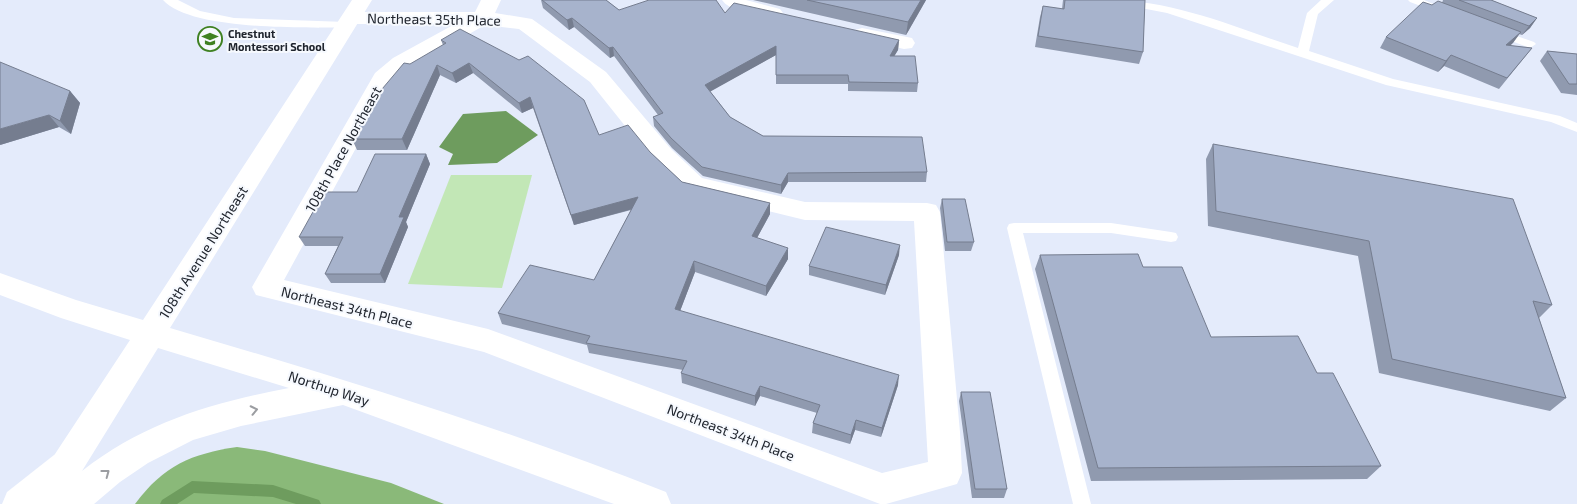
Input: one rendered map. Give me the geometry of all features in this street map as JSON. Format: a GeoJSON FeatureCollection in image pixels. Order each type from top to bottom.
{"type":"FeatureCollection","features":[{"type":"Feature","properties":{"kind":"main road"},"geometry":{"type":"LineString","coordinates":[[732,0],[742,6],[790,17]]}},
{"type":"Feature","properties":{"kind":"main road","name":"Northeast 35th Place"},"geometry":{"type":"LineString","coordinates":[[353,14],[487,9],[525,23],[598,76],[662,155],[694,185],[805,211],[927,212]]}},
{"type":"Feature","properties":{"kind":"main road","name":"108th Place Northeast"},"geometry":{"type":"LineString","coordinates":[[266,287],[383,78],[401,63],[487,9]]}},
{"type":"Feature","properties":{"kind":"main road","name":"108th Avenue Northeast"},"geometry":{"type":"LineString","coordinates":[[42,504],[353,14]]}},
{"type":"Feature","properties":{"kind":"main road"},"geometry":{"type":"LineString","coordinates":[[847,30],[904,43]]}},
{"type":"Feature","properties":{"kind":"main road","name":"Northeast 34th Place"},"geometry":{"type":"LineString","coordinates":[[266,287],[488,341],[882,490],[945,473],[944,432],[927,212]]}},
{"type":"Feature","properties":{"kind":"main road","name":"Northup Way"},"geometry":{"type":"LineString","coordinates":[[0,284],[71,310],[344,392],[610,486],[654,504]]}},
{"type":"Feature","properties":{"kind":"main road"},"geometry":{"type":"LineString","coordinates":[[69,504],[87,487],[119,464],[151,444],[182,430],[217,418],[344,392]]}},
{"type":"Feature","properties":{"kind":"main road"},"geometry":{"type":"LineString","coordinates":[[19,504],[66,466]]}},
{"type":"Feature","properties":{"kind":"lane"},"geometry":{"type":"LineString","coordinates":[[169,0],[197,14],[234,21],[353,14]]}},
{"type":"Feature","properties":{"kind":"lane"},"geometry":{"type":"LineString","coordinates":[[1115,0],[1169,10],[1390,82],[1556,119],[1577,128]]}},
{"type":"Feature","properties":{"kind":"lane"},"geometry":{"type":"LineString","coordinates":[[1303,53],[1313,13],[1328,0]]}},
{"type":"Feature","properties":{"kind":"lane"},"geometry":{"type":"LineString","coordinates":[[1414,0],[1452,14]]}},
{"type":"Feature","properties":{"kind":"lane"},"geometry":{"type":"LineString","coordinates":[[1487,28],[1530,44]]}},
{"type":"Feature","properties":{"kind":"lane"},"geometry":{"type":"LineString","coordinates":[[1082,504],[1014,228],[1111,228],[1171,237]]}},
{"type":"Feature","properties":{"kind":"shaded area"},"geometry":{"type":"Polygon","coordinates":[[[506,111],[538,135],[497,163],[448,165],[453,154],[439,147],[463,114],[506,111]]]}},
{"type":"Feature","properties":{"kind":"shaded area"},"geometry":{"type":"Polygon","coordinates":[[[451,175],[532,175],[502,288],[408,284],[451,175]]]}},
{"type":"Feature","properties":{"kind":"shaded area"},"geometry":{"type":"Polygon","coordinates":[[[237,447],[265,451],[391,483],[444,504],[135,504],[157,480],[180,464],[206,453],[237,447]]]}},
{"type":"Feature","properties":{"kind":"building"},"geometry":{"type":"Polygon","coordinates":[[[542,0],[606,0],[619,10],[649,0],[716,0],[725,13],[734,3],[899,40],[890,56],[915,56],[918,83],[849,82],[848,75],[776,75],[776,46],[705,85],[730,117],[763,136],[922,137],[927,172],[788,173],[781,185],[702,167],[671,138],[653,117],[663,113],[613,47],[609,48],[572,18],[567,20],[542,0]]]}},
{"type":"Feature","properties":{"kind":"building"},"geometry":{"type":"Polygon","coordinates":[[[807,0],[921,0],[908,22],[807,0]]]}},
{"type":"Feature","properties":{"kind":"building"},"geometry":{"type":"Polygon","coordinates":[[[1065,0],[1145,0],[1143,52],[1038,36],[1043,6],[1064,9],[1065,0]]]}},
{"type":"Feature","properties":{"kind":"building"},"geometry":{"type":"Polygon","coordinates":[[[1459,0],[1491,0],[1537,18],[1529,26],[1459,0]]]}},
{"type":"Feature","properties":{"kind":"building"},"geometry":{"type":"Polygon","coordinates":[[[1438,1],[1521,32],[1506,45],[1532,48],[1507,78],[1451,55],[1446,61],[1386,37],[1423,2],[1432,5],[1438,1]]]}},
{"type":"Feature","properties":{"kind":"building"},"geometry":{"type":"Polygon","coordinates":[[[460,29],[519,60],[528,56],[584,100],[599,135],[628,125],[650,152],[682,182],[770,203],[752,236],[788,248],[766,286],[694,261],[675,309],[899,375],[882,428],[856,420],[851,435],[813,423],[820,405],[760,386],[755,396],[681,373],[687,361],[586,343],[590,336],[498,313],[530,265],[594,280],[638,197],[571,215],[530,97],[519,103],[469,63],[452,73],[437,65],[402,139],[352,139],[377,95],[404,63],[410,64],[446,43],[441,40],[460,29]]]}},
{"type":"Feature","properties":{"kind":"building"},"geometry":{"type":"Polygon","coordinates":[[[1547,51],[1577,54],[1577,84],[1569,84],[1547,51]]]}},
{"type":"Feature","properties":{"kind":"building"},"geometry":{"type":"Polygon","coordinates":[[[0,62],[70,91],[60,121],[49,115],[0,129],[0,62]]]}},
{"type":"Feature","properties":{"kind":"building"},"geometry":{"type":"Polygon","coordinates":[[[1213,144],[1513,199],[1552,305],[1533,301],[1566,398],[1392,359],[1369,241],[1216,211],[1213,144]]]}},
{"type":"Feature","properties":{"kind":"building"},"geometry":{"type":"Polygon","coordinates":[[[375,154],[426,154],[399,217],[404,217],[380,274],[325,274],[343,237],[299,237],[324,192],[357,192],[375,154]]]}},
{"type":"Feature","properties":{"kind":"building"},"geometry":{"type":"Polygon","coordinates":[[[942,199],[965,199],[974,242],[947,242],[942,199]]]}},
{"type":"Feature","properties":{"kind":"building"},"geometry":{"type":"Polygon","coordinates":[[[826,227],[900,245],[886,285],[809,266],[826,227]]]}},
{"type":"Feature","properties":{"kind":"building"},"geometry":{"type":"Polygon","coordinates":[[[1138,254],[1143,267],[1182,267],[1211,337],[1298,336],[1317,373],[1333,373],[1381,466],[1098,468],[1040,255],[1138,254]]]}},
{"type":"Feature","properties":{"kind":"building"},"geometry":{"type":"Polygon","coordinates":[[[961,392],[990,392],[1007,489],[975,489],[961,392]]]}},
{"type":"Feature","properties":{"kind":"waterway"},"geometry":{"type":"LineString","coordinates":[[166,504],[192,487],[273,491],[315,504]]}},
{"type":"Feature","properties":{"kind":"place","name":"Chestnut Montessori School"},"geometry":{"type":"Point","coordinates":[210,39]}}]}
